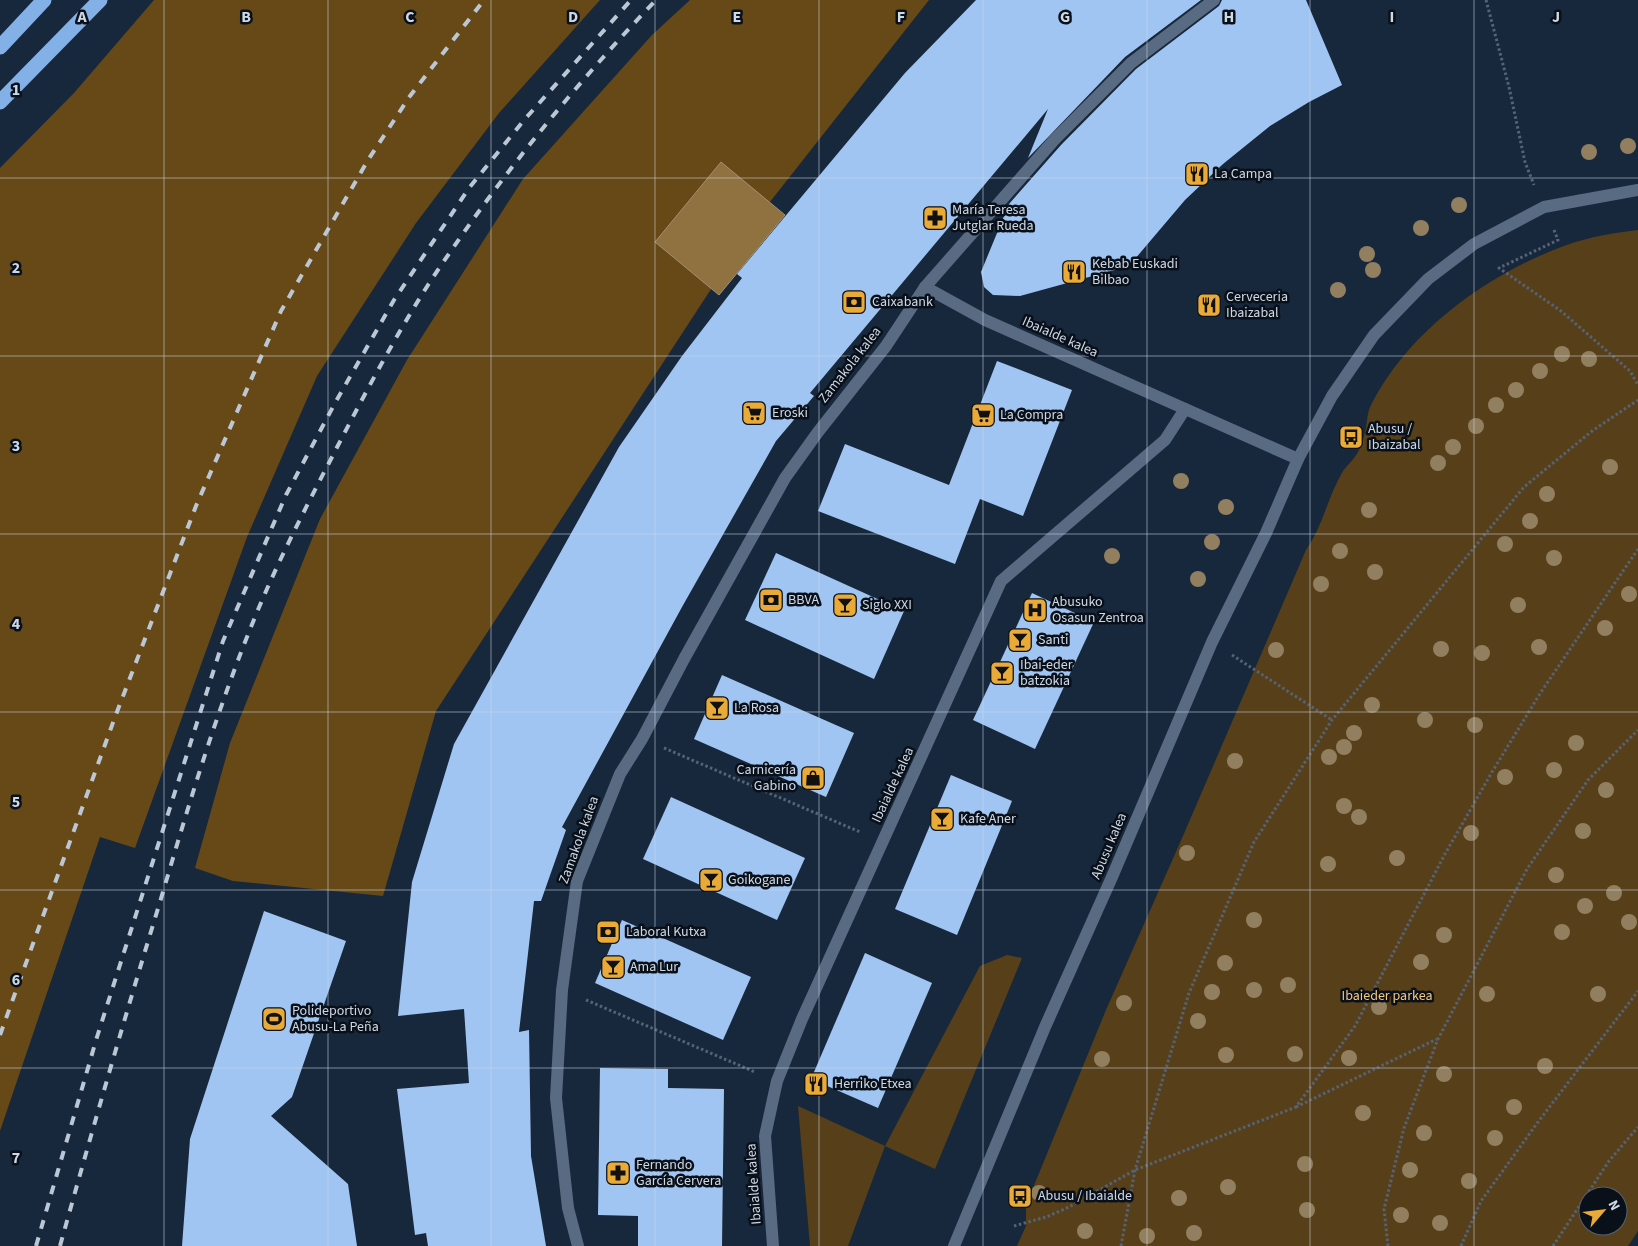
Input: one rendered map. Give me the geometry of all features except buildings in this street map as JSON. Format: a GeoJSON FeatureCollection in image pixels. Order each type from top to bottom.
{"type":"FeatureCollection","features":[{"type":"Feature","properties":{"kind":"highway"},"geometry":{"type":"LineString","coordinates":[[0,47],[44,0]]}},
{"type":"Feature","properties":{"kind":"highway"},"geometry":{"type":"LineString","coordinates":[[0,102],[100,0]]}},
{"type":"Feature","properties":{"kind":"street","name":"Zamakola kalea"},"geometry":{"type":"LineString","coordinates":[[578,1246],[568,1208],[556,1098],[562,990],[577,881],[620,774],[642,739],[684,659],[785,478],[818,432],[886,346],[925,287],[1076,118],[1131,63],[1214,0]]}},
{"type":"Feature","properties":{"kind":"street","name":"Abusu kalea"},"geometry":{"type":"LineString","coordinates":[[954,1246],[1045,1027],[1112,877],[1212,642],[1266,533],[1298,459],[1332,396],[1374,335],[1428,279],[1474,244],[1544,207],[1638,190]]}},
{"type":"Feature","properties":{"kind":"street","name":"Ibaialde kalea"},"geometry":{"type":"LineString","coordinates":[[925,287],[985,320],[1298,459]]}},
{"type":"Feature","properties":{"kind":"street","name":"Ibaialde kalea"},"geometry":{"type":"LineString","coordinates":[[774,1246],[765,1136],[776,1081],[1001,581],[1165,440],[1185,410]]}},
{"type":"Feature","properties":{"kind":"path"},"geometry":{"type":"LineString","coordinates":[[1486,0],[1509,87],[1525,162],[1535,188]]}},
{"type":"Feature","properties":{"kind":"path"},"geometry":{"type":"LineString","coordinates":[[1551,224],[1558,240],[1499,268],[1561,311],[1630,371],[1638,385]]}},
{"type":"Feature","properties":{"kind":"path"},"geometry":{"type":"LineString","coordinates":[[1121,1246],[1135,1170],[1189,993],[1254,842],[1332,720],[1524,487],[1592,432],[1638,400]]}},
{"type":"Feature","properties":{"kind":"path"},"geometry":{"type":"LineString","coordinates":[[1296,1107],[1355,1026],[1445,854],[1492,772],[1541,692],[1638,548]]}},
{"type":"Feature","properties":{"kind":"path"},"geometry":{"type":"LineString","coordinates":[[1212,642],[1332,720]]}},
{"type":"Feature","properties":{"kind":"path"},"geometry":{"type":"LineString","coordinates":[[1388,1246],[1384,1209],[1386,1200],[1404,1128],[1438,1039],[1526,869],[1588,780],[1638,730]]}},
{"type":"Feature","properties":{"kind":"path"},"geometry":{"type":"LineString","coordinates":[[642,739],[883,842]]}},
{"type":"Feature","properties":{"kind":"path"},"geometry":{"type":"LineString","coordinates":[[562,990],[776,1081]]}},
{"type":"Feature","properties":{"kind":"path"},"geometry":{"type":"LineString","coordinates":[[1461,1246],[1481,1201],[1538,1122],[1638,991]]}},
{"type":"Feature","properties":{"kind":"path"},"geometry":{"type":"LineString","coordinates":[[1014,1226],[1046,1217],[1069,1207],[1135,1170],[1296,1107],[1438,1039]]}},
{"type":"Feature","properties":{"kind":"path"},"geometry":{"type":"LineString","coordinates":[[1553,1246],[1609,1162],[1638,1127]]}},
{"type":"Feature","properties":{"kind":"green space","name":"Ibaieder parkea"},"geometry":{"type":"Polygon","coordinates":[[[1638,230],[1638,1231],[1628,1246],[1017,1246],[1026,1226],[1026,1205],[1106,1010],[1306,550],[1317,531],[1343,471],[1359,450],[1372,403],[1388,376],[1407,352],[1429,329],[1480,289],[1507,272],[1535,258],[1573,243],[1610,234],[1638,230]]]}},
{"type":"Feature","properties":{"kind":"green space"},"geometry":{"type":"Polygon","coordinates":[[[1007,955],[1022,958],[935,1169],[885,1146],[980,966],[1007,955]]]}},
{"type":"Feature","properties":{"kind":"green space"},"geometry":{"type":"Polygon","coordinates":[[[798,1106],[885,1146],[848,1246],[810,1246],[798,1106]]]}},
{"type":"Feature","properties":{"kind":"shaded area"},"geometry":{"type":"Polygon","coordinates":[[[154,0],[600,0],[499,113],[416,223],[317,376],[247,537],[135,848],[100,837],[0,1131],[0,168],[74,93],[154,0]]]}},
{"type":"Feature","properties":{"kind":"shaded area"},"geometry":{"type":"Polygon","coordinates":[[[690,0],[929,0],[758,217],[436,711],[383,896],[233,881],[195,868],[230,743],[320,519],[407,360],[523,179],[652,35],[690,0]]]}},
{"type":"Feature","properties":{"kind":"shaded area"},"geometry":{"type":"Polygon","coordinates":[[[721,162],[785,215],[719,295],[655,242],[721,162]]]}},
{"type":"Feature","properties":{"kind":"railway"},"geometry":{"type":"LineString","coordinates":[[0,1035],[115,717],[196,506],[281,311],[368,160],[410,96],[484,0]]}},
{"type":"Feature","properties":{"kind":"railway"},"geometry":{"type":"LineString","coordinates":[[36,1246],[97,1037],[223,641],[286,495],[335,403],[394,300],[469,188],[525,119],[631,0]]}},
{"type":"Feature","properties":{"kind":"railway"},"geometry":{"type":"LineString","coordinates":[[60,1246],[121,1031],[203,761],[240,656],[281,559],[366,392],[428,285],[507,173],[564,102],[656,0]]}},
{"type":"Feature","properties":{"kind":"place","name":"La Campa"},"geometry":{"type":"Point","coordinates":[1197,174]}},
{"type":"Feature","properties":{"kind":"place","name":"María Teresa Jutglar Rueda"},"geometry":{"type":"Point","coordinates":[935,218]}},
{"type":"Feature","properties":{"kind":"place","name":"Kebab Euskadi Bilbao"},"geometry":{"type":"Point","coordinates":[1074,272]}},
{"type":"Feature","properties":{"kind":"place","name":"Caixabank"},"geometry":{"type":"Point","coordinates":[854,302]}},
{"type":"Feature","properties":{"kind":"place","name":"Cerveceria Ibaizabal"},"geometry":{"type":"Point","coordinates":[1209,305]}},
{"type":"Feature","properties":{"kind":"place","name":"Eroski"},"geometry":{"type":"Point","coordinates":[754,413]}},
{"type":"Feature","properties":{"kind":"place","name":"La Compra"},"geometry":{"type":"Point","coordinates":[983,415]}},
{"type":"Feature","properties":{"kind":"place","name":"Abusu / Ibaizabal"},"geometry":{"type":"Point","coordinates":[1351,437]}},
{"type":"Feature","properties":{"kind":"place","name":"BBVA"},"geometry":{"type":"Point","coordinates":[771,600]}},
{"type":"Feature","properties":{"kind":"place","name":"Siglo XXI"},"geometry":{"type":"Point","coordinates":[845,605]}},
{"type":"Feature","properties":{"kind":"place","name":"Abusuko Osasun Zentroa"},"geometry":{"type":"Point","coordinates":[1035,610]}},
{"type":"Feature","properties":{"kind":"place","name":"Santi"},"geometry":{"type":"Point","coordinates":[1020,640]}},
{"type":"Feature","properties":{"kind":"place","name":"Ibai-eder batzokia"},"geometry":{"type":"Point","coordinates":[1002,673]}},
{"type":"Feature","properties":{"kind":"place","name":"La Rosa"},"geometry":{"type":"Point","coordinates":[717,708]}},
{"type":"Feature","properties":{"kind":"place","name":"Carnicería Gabino"},"geometry":{"type":"Point","coordinates":[813,778]}},
{"type":"Feature","properties":{"kind":"place","name":"Kafe Aner"},"geometry":{"type":"Point","coordinates":[942,819]}},
{"type":"Feature","properties":{"kind":"place","name":"Goikogane"},"geometry":{"type":"Point","coordinates":[711,880]}},
{"type":"Feature","properties":{"kind":"place","name":"Laboral Kutxa"},"geometry":{"type":"Point","coordinates":[608,932]}},
{"type":"Feature","properties":{"kind":"place","name":"Ama Lur"},"geometry":{"type":"Point","coordinates":[613,967]}},
{"type":"Feature","properties":{"kind":"place","name":"Polideportivo Abusu-La Peña"},"geometry":{"type":"Point","coordinates":[274,1019]}},
{"type":"Feature","properties":{"kind":"place","name":"Herriko Etxea"},"geometry":{"type":"Point","coordinates":[816,1084]}},
{"type":"Feature","properties":{"kind":"place","name":"Fernando García Cervera"},"geometry":{"type":"Point","coordinates":[618,1173]}},
{"type":"Feature","properties":{"kind":"place","name":"Abusu / Ibaialde"},"geometry":{"type":"Point","coordinates":[1020,1196]}}]}
